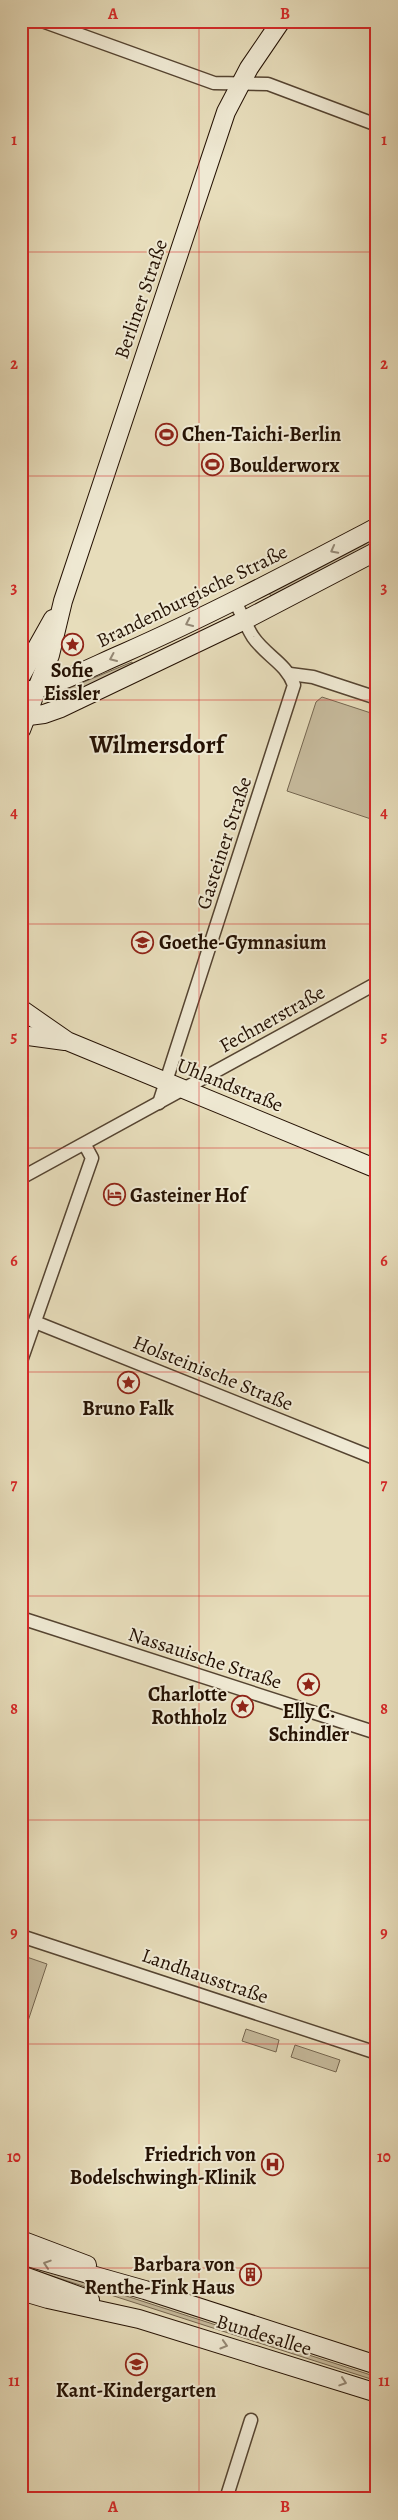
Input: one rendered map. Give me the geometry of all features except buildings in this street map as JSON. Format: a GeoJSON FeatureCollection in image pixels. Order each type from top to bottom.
{"type":"FeatureCollection","features":[{"type":"Feature","properties":{"kind":"main road","name":"Berliner Straße"},"geometry":{"type":"LineString","coordinates":[[23,722],[29,690],[52,648],[63,601],[223,120],[240,83],[281,21]]}},
{"type":"Feature","properties":{"kind":"main road","name":"Brandenburgische Straße"},"geometry":{"type":"LineString","coordinates":[[29,690],[143,645],[235,601],[377,527]]}},
{"type":"Feature","properties":{"kind":"main road"},"geometry":{"type":"LineString","coordinates":[[23,722],[61,708],[245,620],[377,551]]}},
{"type":"Feature","properties":{"kind":"main road","name":"Berliner Straße"},"geometry":{"type":"LineString","coordinates":[[21,676],[63,601]]}},
{"type":"Feature","properties":{"kind":"main road","name":"Uhlandstraße"},"geometry":{"type":"LineString","coordinates":[[21,1009],[67,1041],[377,1169]]}},
{"type":"Feature","properties":{"kind":"main road","name":"Uhlandstraße"},"geometry":{"type":"LineString","coordinates":[[21,1035],[67,1041]]}},
{"type":"Feature","properties":{"kind":"main road","name":"Bundesallee"},"geometry":{"type":"LineString","coordinates":[[21,2240],[145,2290]]}},
{"type":"Feature","properties":{"kind":"main road","name":"Bundesallee"},"geometry":{"type":"LineString","coordinates":[[21,2255],[145,2290],[377,2365]]}},
{"type":"Feature","properties":{"kind":"main road","name":"Bundesallee"},"geometry":{"type":"LineString","coordinates":[[21,2275],[139,2319],[377,2393]]}},
{"type":"Feature","properties":{"kind":"main road","name":"Bundesallee"},"geometry":{"type":"LineString","coordinates":[[21,2291],[48,2299],[139,2319]]}},
{"type":"Feature","properties":{"kind":"street"},"geometry":{"type":"LineString","coordinates":[[42,21],[214,83],[268,84],[377,125]]}},
{"type":"Feature","properties":{"kind":"street"},"geometry":{"type":"LineString","coordinates":[[235,601],[254,637],[290,674],[313,677],[377,698]]}},
{"type":"Feature","properties":{"kind":"street","name":"Gasteiner Straße"},"geometry":{"type":"LineString","coordinates":[[166,1082],[294,685],[290,674]]}},
{"type":"Feature","properties":{"kind":"street","name":"Fechnerstraße"},"geometry":{"type":"LineString","coordinates":[[21,1178],[85,1145],[159,1102],[377,983]]}},
{"type":"Feature","properties":{"kind":"street"},"geometry":{"type":"LineString","coordinates":[[159,1102],[166,1082]]}},
{"type":"Feature","properties":{"kind":"street"},"geometry":{"type":"LineString","coordinates":[[21,1361],[92,1158],[85,1145]]}},
{"type":"Feature","properties":{"kind":"street","name":"Holsteinische Straße"},"geometry":{"type":"LineString","coordinates":[[35,1322],[377,1459]]}},
{"type":"Feature","properties":{"kind":"street","name":"Nassauische Straße"},"geometry":{"type":"LineString","coordinates":[[21,1618],[377,1733]]}},
{"type":"Feature","properties":{"kind":"street","name":"Landhausstraße"},"geometry":{"type":"LineString","coordinates":[[21,1936],[377,2053]]}},
{"type":"Feature","properties":{"kind":"street"},"geometry":{"type":"LineString","coordinates":[[226,2499],[252,2420]]}},
{"type":"Feature","properties":{"kind":"shaded area"},"geometry":{"type":"Polygon","coordinates":[[[377,536],[377,541],[271,596],[269,593],[377,536]]]}},
{"type":"Feature","properties":{"kind":"shaded area"},"geometry":{"type":"Polygon","coordinates":[[[132,662],[133,665],[64,698],[67,689],[132,662]]]}},
{"type":"Feature","properties":{"kind":"shaded area"},"geometry":{"type":"Polygon","coordinates":[[[322,697],[377,715],[377,821],[287,791],[316,702],[322,697]]]}},
{"type":"Feature","properties":{"kind":"shaded area"},"geometry":{"type":"Polygon","coordinates":[[[21,1955],[47,1964],[21,2042],[21,1955]]]}},
{"type":"Feature","properties":{"kind":"shaded area"},"geometry":{"type":"Polygon","coordinates":[[[246,2029],[279,2040],[276,2052],[242,2041],[246,2029]]]}},
{"type":"Feature","properties":{"kind":"shaded area"},"geometry":{"type":"Polygon","coordinates":[[[295,2045],[340,2060],[336,2072],[291,2057],[295,2045]]]}},
{"type":"Feature","properties":{"kind":"shaded area"},"geometry":{"type":"Polygon","coordinates":[[[21,2262],[377,2377],[377,2381],[21,2266],[21,2262]]]}},
{"type":"Feature","properties":{"kind":"place","name":"Chen-Taichi-Berlin"},"geometry":{"type":"Point","coordinates":[166,434]}},
{"type":"Feature","properties":{"kind":"place","name":"Boulderworx"},"geometry":{"type":"Point","coordinates":[213,465]}},
{"type":"Feature","properties":{"kind":"place","name":"Sofie Eissler"},"geometry":{"type":"Point","coordinates":[72,644]}},
{"type":"Feature","properties":{"kind":"place","name":"Goethe-Gymnasium"},"geometry":{"type":"Point","coordinates":[143,942]}},
{"type":"Feature","properties":{"kind":"place","name":"Gasteiner Hof"},"geometry":{"type":"Point","coordinates":[114,1195]}},
{"type":"Feature","properties":{"kind":"place","name":"Bruno Falk"},"geometry":{"type":"Point","coordinates":[128,1382]}},
{"type":"Feature","properties":{"kind":"place","name":"Elly C. Schindler"},"geometry":{"type":"Point","coordinates":[309,1685]}},
{"type":"Feature","properties":{"kind":"place","name":"Charlotte Rothholz"},"geometry":{"type":"Point","coordinates":[243,1706]}},
{"type":"Feature","properties":{"kind":"place","name":"Friedrich von Bodelschwingh-Klinik"},"geometry":{"type":"Point","coordinates":[272,2165]}},
{"type":"Feature","properties":{"kind":"place","name":"Barbara von Renthe-Fink Haus"},"geometry":{"type":"Point","coordinates":[251,2275]}},
{"type":"Feature","properties":{"kind":"place","name":"Kant-Kindergarten"},"geometry":{"type":"Point","coordinates":[136,2364]}},
{"type":"Feature","properties":{"kind":"district","name":"Wilmersdorf"},"geometry":{"type":"Point","coordinates":[157,745]}}]}
